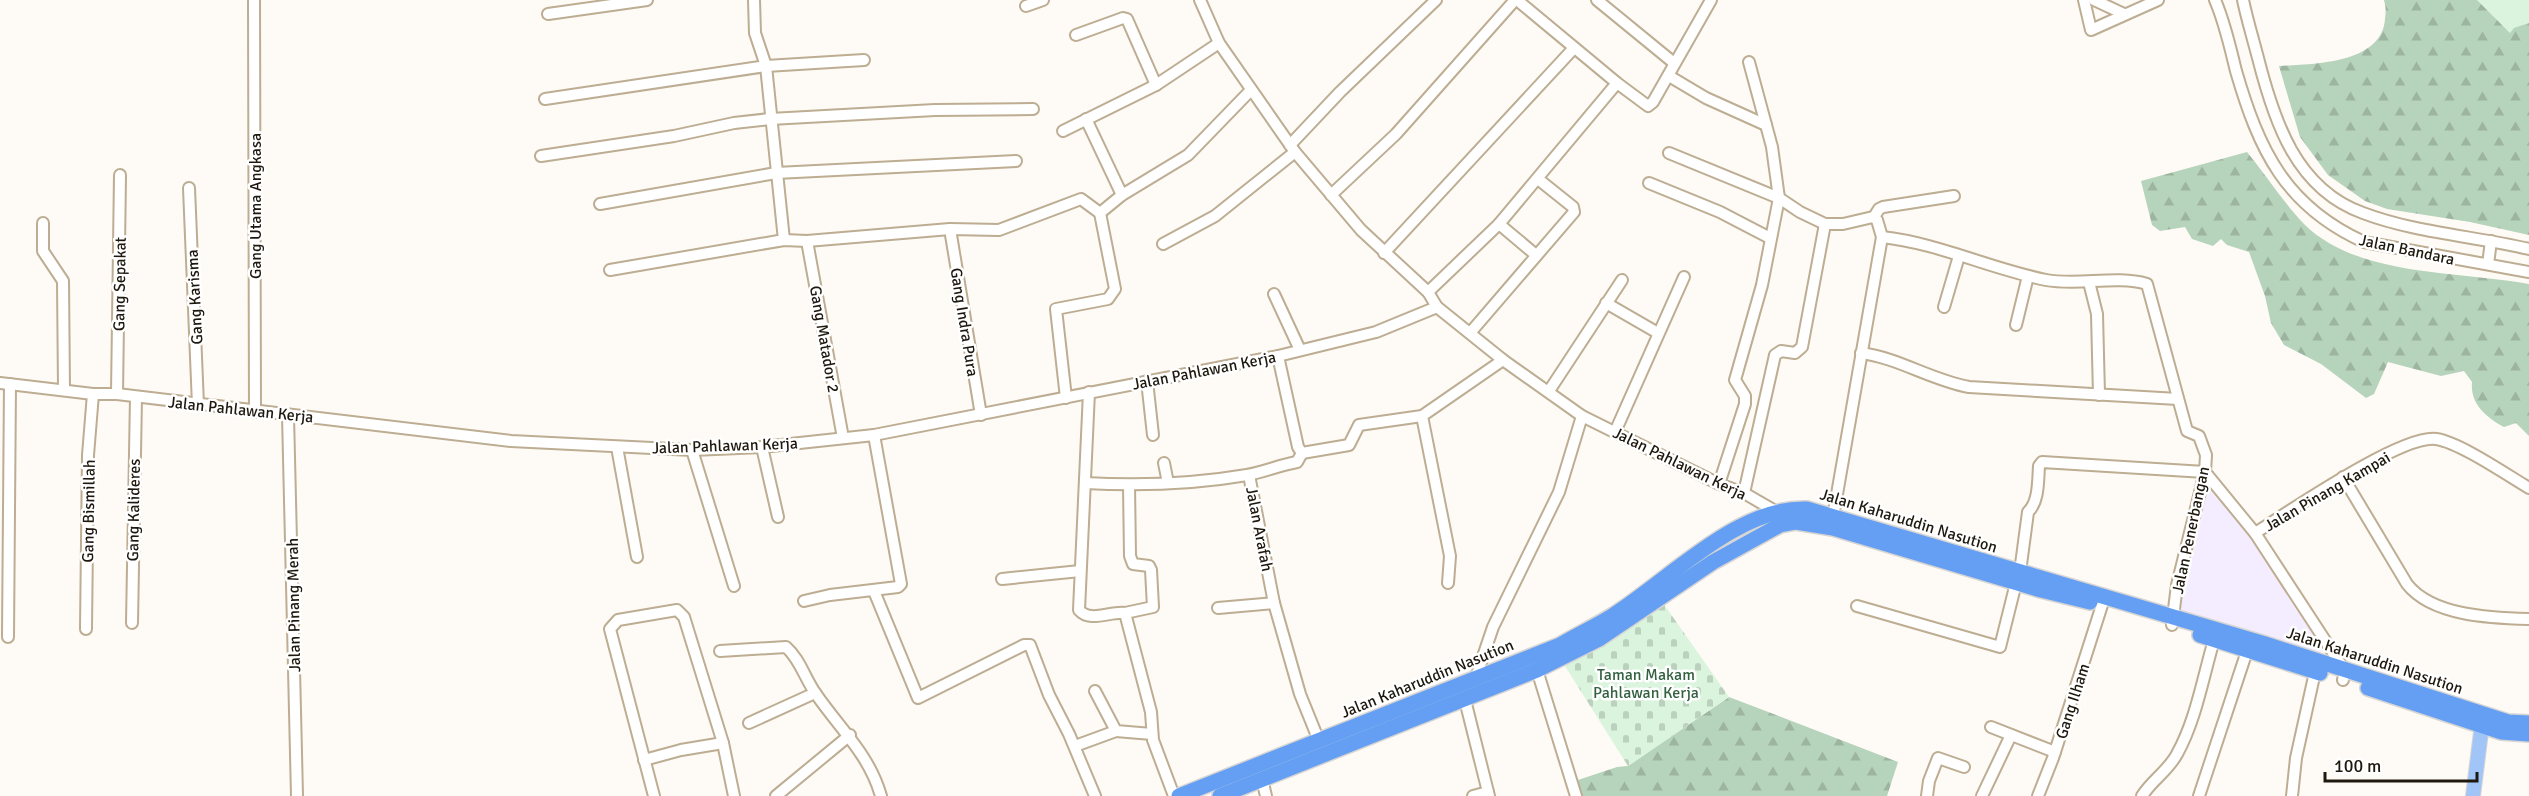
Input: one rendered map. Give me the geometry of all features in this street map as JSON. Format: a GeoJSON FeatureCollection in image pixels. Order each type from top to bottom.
{"type":"FeatureCollection","features":[{"type":"Feature","properties":{"kind":"highway","name":"Jalan Kaharuddin Nasution"},"geometry":{"type":"LineString","coordinates":[[1220,796],[1417,711],[1475,680],[1560,645],[1602,622],[1729,534],[1808,509],[2102,605],[2265,644],[2344,675],[2482,720],[2529,723]]}},
{"type":"Feature","properties":{"kind":"highway","name":"Jalan Kaharuddin Nasution"},"geometry":{"type":"LineString","coordinates":[[1783,518],[1833,528],[2018,577],[2173,622],[2214,640],[2315,672],[2344,675]]}},
{"type":"Feature","properties":{"kind":"highway","name":"Jalan Kaharuddin Nasution"},"geometry":{"type":"LineString","coordinates":[[1179,796],[1319,741],[1417,711],[1465,700],[1537,670],[1599,639],[1713,562],[1775,526],[1783,518]]}},
{"type":"Feature","properties":{"kind":"highway","name":"Jalan Kaharuddin Nasution"},"geometry":{"type":"LineString","coordinates":[[2482,720],[2501,732],[2529,734]]}},
{"type":"Feature","properties":{"kind":"main road"},"geometry":{"type":"LineString","coordinates":[[2473,796],[2482,720]]}},
{"type":"Feature","properties":{"kind":"street","name":"Gang Utama Angkasa"},"geometry":{"type":"LineString","coordinates":[[254,0],[255,412]]}},
{"type":"Feature","properties":{"kind":"street"},"geometry":{"type":"LineString","coordinates":[[548,14],[647,0]]}},
{"type":"Feature","properties":{"kind":"street"},"geometry":{"type":"LineString","coordinates":[[754,0],[755,33],[766,66],[784,240]]}},
{"type":"Feature","properties":{"kind":"street"},"geometry":{"type":"LineString","coordinates":[[1026,6],[1043,0]]}},
{"type":"Feature","properties":{"kind":"street","name":"Jalan Pahlawan Kerja"},"geometry":{"type":"LineString","coordinates":[[1200,0],[1219,43],[1293,149],[1384,253],[1428,292],[1437,307],[1503,360],[1550,391],[1582,416],[1719,484],[1744,493],[1783,518]]}},
{"type":"Feature","properties":{"kind":"street"},"geometry":{"type":"LineString","coordinates":[[1163,244],[1215,216],[1293,149],[1340,92],[1436,0]]}},
{"type":"Feature","properties":{"kind":"street"},"geometry":{"type":"LineString","coordinates":[[1331,195],[1396,134],[1516,0],[1648,106],[1653,102],[1669,76],[1674,63],[1711,0]]}},
{"type":"Feature","properties":{"kind":"street"},"geometry":{"type":"LineString","coordinates":[[1597,0],[1674,63]]}},
{"type":"Feature","properties":{"kind":"street"},"geometry":{"type":"LineString","coordinates":[[2084,0],[2091,30],[2158,0]]}},
{"type":"Feature","properties":{"kind":"street","name":"Jalan Bandara"},"geometry":{"type":"LineString","coordinates":[[2215,0],[2260,137],[2285,184],[2311,210],[2343,233],[2364,242],[2529,272]]}},
{"type":"Feature","properties":{"kind":"street","name":"Jalan Bandara"},"geometry":{"type":"LineString","coordinates":[[2243,0],[2268,97],[2285,140],[2304,170],[2323,191],[2361,213],[2396,224],[2529,249]]}},
{"type":"Feature","properties":{"kind":"street"},"geometry":{"type":"LineString","coordinates":[[2098,2],[2124,14]]}},
{"type":"Feature","properties":{"kind":"street"},"geometry":{"type":"LineString","coordinates":[[1076,35],[1123,18],[1127,19],[1156,85]]}},
{"type":"Feature","properties":{"kind":"street"},"geometry":{"type":"LineString","coordinates":[[1063,131],[1156,85],[1219,43]]}},
{"type":"Feature","properties":{"kind":"street"},"geometry":{"type":"LineString","coordinates":[[1384,253],[1574,48]]}},
{"type":"Feature","properties":{"kind":"street"},"geometry":{"type":"LineString","coordinates":[[545,99],[766,66],[864,60]]}},
{"type":"Feature","properties":{"kind":"street"},"geometry":{"type":"LineString","coordinates":[[1719,484],[1745,404],[1745,396],[1735,380],[1762,285],[1779,198],[1766,125],[1749,62]]}},
{"type":"Feature","properties":{"kind":"street"},"geometry":{"type":"LineString","coordinates":[[1669,76],[1706,98],[1766,125]]}},
{"type":"Feature","properties":{"kind":"street"},"geometry":{"type":"LineString","coordinates":[[1428,292],[1499,224],[1617,83]]}},
{"type":"Feature","properties":{"kind":"street"},"geometry":{"type":"LineString","coordinates":[[1100,213],[1122,195],[1188,155],[1251,90]]}},
{"type":"Feature","properties":{"kind":"street"},"geometry":{"type":"LineString","coordinates":[[541,156],[770,119],[946,109],[1033,109]]}},
{"type":"Feature","properties":{"kind":"street"},"geometry":{"type":"LineString","coordinates":[[1086,119],[1122,195]]}},
{"type":"Feature","properties":{"kind":"street"},"geometry":{"type":"LineString","coordinates":[[1669,153],[1779,198],[1800,212],[1825,224],[1843,224],[1874,217],[1883,207],[1954,196]]}},
{"type":"Feature","properties":{"kind":"street"},"geometry":{"type":"LineString","coordinates":[[600,204],[776,173],[1016,161]]}},
{"type":"Feature","properties":{"kind":"street","name":"Gang Sepakat"},"geometry":{"type":"LineString","coordinates":[[117,394],[120,175]]}},
{"type":"Feature","properties":{"kind":"street"},"geometry":{"type":"LineString","coordinates":[[1470,333],[1574,210],[1538,179]]}},
{"type":"Feature","properties":{"kind":"street"},"geometry":{"type":"LineString","coordinates":[[1649,183],[1720,213],[1770,238]]}},
{"type":"Feature","properties":{"kind":"street","name":"Gang Karisma"},"geometry":{"type":"LineString","coordinates":[[189,188],[198,405]]}},
{"type":"Feature","properties":{"kind":"street"},"geometry":{"type":"LineString","coordinates":[[610,270],[784,240],[807,241],[950,229],[1002,229],[1075,199],[1081,199],[1100,213],[1115,289],[1108,299],[1056,309],[1066,398]]}},
{"type":"Feature","properties":{"kind":"street"},"geometry":{"type":"LineString","coordinates":[[1833,516],[1882,237],[1874,217]]}},
{"type":"Feature","properties":{"kind":"street"},"geometry":{"type":"LineString","coordinates":[[43,224],[43,250],[63,281],[64,390]]}},
{"type":"Feature","properties":{"kind":"street"},"geometry":{"type":"LineString","coordinates":[[1499,224],[1536,255]]}},
{"type":"Feature","properties":{"kind":"street"},"geometry":{"type":"LineString","coordinates":[[1744,493],[1774,355],[1781,351],[1795,353],[1802,346],[1825,224]]}},
{"type":"Feature","properties":{"kind":"street","name":"Gang Indra Pura"},"geometry":{"type":"LineString","coordinates":[[950,229],[981,415]]}},
{"type":"Feature","properties":{"kind":"street"},"geometry":{"type":"LineString","coordinates":[[1862,353],[1884,356],[1944,383],[1969,387],[2178,399],[2147,284],[2049,280],[2028,276],[1917,242],[1882,237]]}},
{"type":"Feature","properties":{"kind":"street","name":"Gang Matador 2"},"geometry":{"type":"LineString","coordinates":[[807,241],[843,438]]}},
{"type":"Feature","properties":{"kind":"street"},"geometry":{"type":"LineString","coordinates":[[2488,264],[2491,241]]}},
{"type":"Feature","properties":{"kind":"street"},"geometry":{"type":"LineString","coordinates":[[1944,307],[1959,256]]}},
{"type":"Feature","properties":{"kind":"street"},"geometry":{"type":"LineString","coordinates":[[2016,325],[2028,276]]}},
{"type":"Feature","properties":{"kind":"street"},"geometry":{"type":"LineString","coordinates":[[1615,432],[1684,277]]}},
{"type":"Feature","properties":{"kind":"street"},"geometry":{"type":"LineString","coordinates":[[1550,391],[1622,279]]}},
{"type":"Feature","properties":{"kind":"street"},"geometry":{"type":"LineString","coordinates":[[2089,282],[2097,314],[2099,396]]}},
{"type":"Feature","properties":{"kind":"street"},"geometry":{"type":"LineString","coordinates":[[1274,294],[1300,350]]}},
{"type":"Feature","properties":{"kind":"street"},"geometry":{"type":"LineString","coordinates":[[1606,303],[1658,333]]}},
{"type":"Feature","properties":{"kind":"street","name":"Jalan Pahlawan Kerja"},"geometry":{"type":"LineString","coordinates":[[5,383],[93,394],[117,394],[511,441],[692,450],[762,447],[874,435],[1278,356],[1377,332],[1437,307]]}},
{"type":"Feature","properties":{"kind":"street"},"geometry":{"type":"LineString","coordinates":[[1278,356],[1298,447],[1302,453]]}},
{"type":"Feature","properties":{"kind":"street"},"geometry":{"type":"LineString","coordinates":[[1302,453],[1349,445],[1359,425],[1422,416],[1503,360]]}},
{"type":"Feature","properties":{"kind":"street"},"geometry":{"type":"LineString","coordinates":[[1147,381],[1153,435]]}},
{"type":"Feature","properties":{"kind":"street"},"geometry":{"type":"LineString","coordinates":[[5,383],[8,637]]}},
{"type":"Feature","properties":{"kind":"street"},"geometry":{"type":"LineString","coordinates":[[1089,392],[1078,610],[1081,613],[1095,616],[1153,607],[1151,570],[1149,566],[1133,564],[1130,556],[1129,485]]}},
{"type":"Feature","properties":{"kind":"street","name":"Gang Bismillah"},"geometry":{"type":"LineString","coordinates":[[86,629],[88,455],[93,394]]}},
{"type":"Feature","properties":{"kind":"street","name":"Gang Kalideres"},"geometry":{"type":"LineString","coordinates":[[132,623],[136,397]]}},
{"type":"Feature","properties":{"kind":"street","name":"Jalan Penerbangan"},"geometry":{"type":"LineString","coordinates":[[2173,622],[2177,585],[2205,472],[2206,455],[2199,436],[2187,431],[2178,399]]}},
{"type":"Feature","properties":{"kind":"street","name":"Jalan Pinang Merah"},"geometry":{"type":"LineString","coordinates":[[288,415],[297,796]]}},
{"type":"Feature","properties":{"kind":"street"},"geometry":{"type":"LineString","coordinates":[[1422,416],[1450,556],[1448,583]]}},
{"type":"Feature","properties":{"kind":"street"},"geometry":{"type":"LineString","coordinates":[[1475,680],[1493,627],[1559,492],[1582,416]]}},
{"type":"Feature","properties":{"kind":"street"},"geometry":{"type":"LineString","coordinates":[[804,601],[830,595],[898,587],[902,582],[874,435]]}},
{"type":"Feature","properties":{"kind":"street","name":"Jalan Pinang Kampai"},"geometry":{"type":"LineString","coordinates":[[2255,533],[2343,477],[2426,439],[2446,442],[2529,488]]}},
{"type":"Feature","properties":{"kind":"street"},"geometry":{"type":"LineString","coordinates":[[617,447],[637,557]]}},
{"type":"Feature","properties":{"kind":"street"},"geometry":{"type":"LineString","coordinates":[[762,447],[778,517]]}},
{"type":"Feature","properties":{"kind":"street"},"geometry":{"type":"LineString","coordinates":[[692,450],[734,586]]}},
{"type":"Feature","properties":{"kind":"street"},"geometry":{"type":"LineString","coordinates":[[1249,475],[1272,466],[1297,462],[1302,453]]}},
{"type":"Feature","properties":{"kind":"street"},"geometry":{"type":"LineString","coordinates":[[1857,606],[2000,646],[2018,577],[2028,512],[2035,500],[2039,463],[2060,461],[2205,472],[2255,533],[2344,675]]}},
{"type":"Feature","properties":{"kind":"street"},"geometry":{"type":"LineString","coordinates":[[1164,463],[1168,483]]}},
{"type":"Feature","properties":{"kind":"street","name":"Jalan Arafah"},"geometry":{"type":"LineString","coordinates":[[1085,483],[1129,485],[1249,475],[1274,603],[1300,694],[1319,741]]}},
{"type":"Feature","properties":{"kind":"street"},"geometry":{"type":"LineString","coordinates":[[2343,477],[2407,584],[2419,596],[2463,612],[2529,619]]}},
{"type":"Feature","properties":{"kind":"street"},"geometry":{"type":"LineString","coordinates":[[1002,579],[1080,571]]}},
{"type":"Feature","properties":{"kind":"street"},"geometry":{"type":"LineString","coordinates":[[874,591],[918,698],[1027,644],[1032,647],[1049,695],[1075,746],[1095,796]]}},
{"type":"Feature","properties":{"kind":"street"},"geometry":{"type":"LineString","coordinates":[[1218,608],[1274,603]]}},
{"type":"Feature","properties":{"kind":"street","name":"Gang Ilham"},"geometry":{"type":"LineString","coordinates":[[2042,794],[2102,605]]}},
{"type":"Feature","properties":{"kind":"street"},"geometry":{"type":"LineString","coordinates":[[654,796],[610,629],[618,620],[677,610],[682,613],[723,743],[734,796]]}},
{"type":"Feature","properties":{"kind":"street"},"geometry":{"type":"LineString","coordinates":[[1125,613],[1151,712],[1152,734],[1174,796]]}},
{"type":"Feature","properties":{"kind":"street"},"geometry":{"type":"LineString","coordinates":[[2142,796],[2149,784],[2161,776],[2176,756],[2186,737],[2214,640]]}},
{"type":"Feature","properties":{"kind":"street"},"geometry":{"type":"LineString","coordinates":[[720,651],[786,647],[792,652],[815,693],[867,759],[881,796]]}},
{"type":"Feature","properties":{"kind":"street"},"geometry":{"type":"LineString","coordinates":[[2199,796],[2247,651]]}},
{"type":"Feature","properties":{"kind":"street"},"geometry":{"type":"LineString","coordinates":[[1537,670],[1576,796]]}},
{"type":"Feature","properties":{"kind":"street"},"geometry":{"type":"LineString","coordinates":[[2292,796],[2296,758],[2315,672]]}},
{"type":"Feature","properties":{"kind":"street"},"geometry":{"type":"LineString","coordinates":[[1095,692],[1116,730]]}},
{"type":"Feature","properties":{"kind":"street"},"geometry":{"type":"LineString","coordinates":[[749,723],[815,693]]}},
{"type":"Feature","properties":{"kind":"street"},"geometry":{"type":"LineString","coordinates":[[1465,700],[1489,794],[1473,796]]}},
{"type":"Feature","properties":{"kind":"street"},"geometry":{"type":"LineString","coordinates":[[1991,727],[2055,752]]}},
{"type":"Feature","properties":{"kind":"street"},"geometry":{"type":"LineString","coordinates":[[1075,746],[1116,730],[1152,734]]}},
{"type":"Feature","properties":{"kind":"street"},"geometry":{"type":"LineString","coordinates":[[776,796],[850,735]]}},
{"type":"Feature","properties":{"kind":"street"},"geometry":{"type":"LineString","coordinates":[[1982,796],[2011,735]]}},
{"type":"Feature","properties":{"kind":"street"},"geometry":{"type":"LineString","coordinates":[[644,760],[681,750],[723,743]]}},
{"type":"Feature","properties":{"kind":"street"},"geometry":{"type":"LineString","coordinates":[[1927,796],[1929,781],[1938,758],[1964,767]]}},
{"type":"Feature","properties":{"kind":"street"},"geometry":{"type":"LineString","coordinates":[[1262,779],[1266,796]]}},
{"type":"Feature","properties":{"kind":"shaded area"},"geometry":{"type":"Polygon","coordinates":[[[2217,482],[2321,642],[2323,649],[2319,653],[2178,613],[2180,587],[2206,484],[2217,482]]]}},
{"type":"Feature","properties":{"kind":"green space"},"geometry":{"type":"Polygon","coordinates":[[[2384,0],[2477,0],[2510,33],[2514,28],[2529,23],[2529,235],[2470,222],[2387,209],[2365,201],[2328,175],[2300,137],[2279,66],[2344,59],[2372,45],[2381,34],[2385,19],[2384,0]]]}},
{"type":"Feature","properties":{"kind":"green space"},"geometry":{"type":"Polygon","coordinates":[[[2477,0],[2529,0],[2529,23],[2510,33],[2477,0]]]}},
{"type":"Feature","properties":{"kind":"green space"},"geometry":{"type":"Polygon","coordinates":[[[2247,152],[2304,224],[2326,241],[2352,254],[2410,269],[2529,284],[2529,436],[2516,423],[2504,427],[2480,409],[2474,397],[2472,382],[2464,371],[2441,376],[2388,362],[2374,394],[2366,398],[2321,364],[2284,345],[2271,323],[2265,296],[2249,252],[2227,245],[2221,239],[2213,246],[2192,239],[2185,227],[2160,231],[2152,225],[2141,181],[2247,152]]]}},
{"type":"Feature","properties":{"kind":"green space","name":"Taman Makam Pahlawan Kerja"},"geometry":{"type":"Polygon","coordinates":[[[1663,603],[1729,697],[1628,766],[1565,666],[1663,603]]]}},
{"type":"Feature","properties":{"kind":"green space"},"geometry":{"type":"Polygon","coordinates":[[[1729,697],[1898,762],[1887,796],[1582,796],[1578,780],[1617,767],[1628,766],[1729,697]]]}}]}
